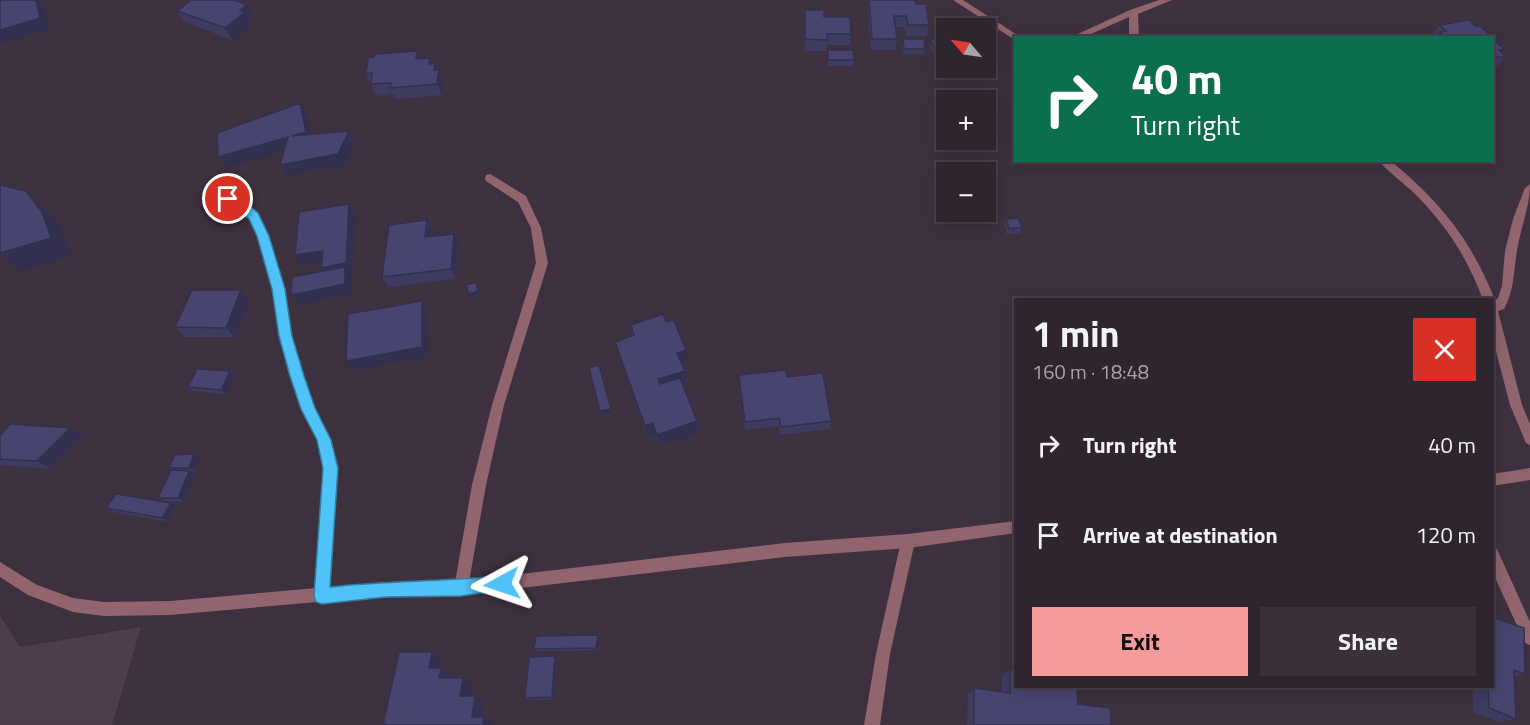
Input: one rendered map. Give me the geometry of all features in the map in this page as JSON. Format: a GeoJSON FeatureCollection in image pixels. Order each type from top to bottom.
{"type":"FeatureCollection","features":[{"type":"Feature","properties":{"kind":"street"},"geometry":{"type":"LineString","coordinates":[[957,0],[1015,36]]}},
{"type":"Feature","properties":{"kind":"street"},"geometry":{"type":"LineString","coordinates":[[1078,36],[1133,12],[1168,0]]}},
{"type":"Feature","properties":{"kind":"street"},"geometry":{"type":"LineString","coordinates":[[1133,12],[1134,36]]}},
{"type":"Feature","properties":{"kind":"street"},"geometry":{"type":"LineString","coordinates":[[1385,162],[1424,194],[1460,237],[1481,275],[1489,298]]}},
{"type":"Feature","properties":{"kind":"street"},"geometry":{"type":"LineString","coordinates":[[461,588],[479,485],[498,405],[542,263],[536,228],[522,199],[490,178]]}},
{"type":"Feature","properties":{"kind":"street"},"geometry":{"type":"LineString","coordinates":[[1494,308],[1500,306],[1508,292],[1515,232],[1530,188]]}},
{"type":"Feature","properties":{"kind":"street"},"geometry":{"type":"LineString","coordinates":[[228,199],[254,216],[263,236],[279,289],[286,336],[297,376],[308,409],[324,440],[330,468],[322,596]]}},
{"type":"Feature","properties":{"kind":"street"},"geometry":{"type":"LineString","coordinates":[[1494,317],[1516,405],[1530,439]]}},
{"type":"Feature","properties":{"kind":"street"},"geometry":{"type":"LineString","coordinates":[[1494,480],[1530,474]]}},
{"type":"Feature","properties":{"kind":"street"},"geometry":{"type":"LineString","coordinates":[[0,569],[43,594],[73,605],[104,609],[170,608],[386,589],[461,588],[785,550],[908,542],[1014,526]]}},
{"type":"Feature","properties":{"kind":"street"},"geometry":{"type":"LineString","coordinates":[[872,725],[883,654],[908,542]]}},
{"type":"Feature","properties":{"kind":"street"},"geometry":{"type":"LineString","coordinates":[[1494,558],[1530,638]]}},
{"type":"Feature","properties":{"kind":"shaded area"},"geometry":{"type":"Polygon","coordinates":[[[0,616],[20,647],[141,627],[112,725],[0,725],[0,616]]]}},
{"type":"Feature","properties":{"kind":"building"},"geometry":{"type":"Polygon","coordinates":[[[36,0],[40,18],[0,30],[0,1],[36,0]]]}},
{"type":"Feature","properties":{"kind":"building"},"geometry":{"type":"Polygon","coordinates":[[[191,0],[235,0],[247,5],[240,10],[245,12],[225,28],[177,11],[191,0]]]}},
{"type":"Feature","properties":{"kind":"building"},"geometry":{"type":"Polygon","coordinates":[[[869,0],[915,0],[916,4],[926,4],[929,25],[908,25],[906,16],[894,16],[897,39],[872,39],[869,0]]]}},
{"type":"Feature","properties":{"kind":"building"},"geometry":{"type":"Polygon","coordinates":[[[805,10],[824,10],[824,17],[850,17],[851,34],[827,34],[827,40],[805,39],[805,10]]]}},
{"type":"Feature","properties":{"kind":"building"},"geometry":{"type":"Polygon","coordinates":[[[1469,20],[1476,27],[1480,26],[1490,36],[1444,36],[1440,32],[1446,31],[1440,25],[1469,20]]]}},
{"type":"Feature","properties":{"kind":"building"},"geometry":{"type":"Polygon","coordinates":[[[903,39],[924,39],[925,49],[904,49],[903,39]]]}},
{"type":"Feature","properties":{"kind":"building"},"geometry":{"type":"Polygon","coordinates":[[[931,39],[936,39],[936,45],[932,45],[931,39]]]}},
{"type":"Feature","properties":{"kind":"building"},"geometry":{"type":"Polygon","coordinates":[[[1494,40],[1504,49],[1499,50],[1506,57],[1494,57],[1494,40]]]}},
{"type":"Feature","properties":{"kind":"building"},"geometry":{"type":"Polygon","coordinates":[[[828,50],[853,50],[854,60],[828,60],[828,50]]]}},
{"type":"Feature","properties":{"kind":"building"},"geometry":{"type":"Polygon","coordinates":[[[417,51],[416,59],[430,58],[429,64],[435,63],[434,70],[439,70],[437,84],[390,88],[391,83],[371,84],[372,73],[366,74],[368,58],[374,57],[375,54],[417,51]]]}},
{"type":"Feature","properties":{"kind":"building"},"geometry":{"type":"Polygon","coordinates":[[[300,103],[306,132],[292,136],[349,131],[338,154],[280,165],[288,137],[218,157],[217,133],[300,103]]]}},
{"type":"Feature","properties":{"kind":"building"},"geometry":{"type":"Polygon","coordinates":[[[0,185],[26,191],[42,212],[51,238],[0,253],[0,185]]]}},
{"type":"Feature","properties":{"kind":"building"},"geometry":{"type":"Polygon","coordinates":[[[349,204],[346,263],[321,268],[323,251],[295,255],[299,212],[349,204]]]}},
{"type":"Feature","properties":{"kind":"building"},"geometry":{"type":"Polygon","coordinates":[[[1018,218],[1022,227],[1009,229],[1006,219],[1018,218]]]}},
{"type":"Feature","properties":{"kind":"building"},"geometry":{"type":"Polygon","coordinates":[[[427,220],[425,237],[454,234],[451,269],[382,277],[389,225],[427,220]]]}},
{"type":"Feature","properties":{"kind":"building"},"geometry":{"type":"Polygon","coordinates":[[[345,267],[345,284],[291,295],[292,277],[345,267]]]}},
{"type":"Feature","properties":{"kind":"building"},"geometry":{"type":"Polygon","coordinates":[[[476,282],[478,291],[469,294],[466,285],[476,282]]]}},
{"type":"Feature","properties":{"kind":"building"},"geometry":{"type":"Polygon","coordinates":[[[192,290],[241,290],[226,328],[175,327],[192,290]]]}},
{"type":"Feature","properties":{"kind":"building"},"geometry":{"type":"Polygon","coordinates":[[[422,301],[422,347],[346,361],[348,314],[422,301]]]}},
{"type":"Feature","properties":{"kind":"building"},"geometry":{"type":"Polygon","coordinates":[[[663,314],[666,322],[674,320],[686,350],[677,353],[685,371],[658,379],[660,384],[680,378],[697,421],[657,435],[653,423],[645,426],[615,342],[634,335],[631,325],[663,314]]]}},
{"type":"Feature","properties":{"kind":"building"},"geometry":{"type":"Polygon","coordinates":[[[599,365],[611,409],[600,411],[589,368],[599,365]]]}},
{"type":"Feature","properties":{"kind":"building"},"geometry":{"type":"Polygon","coordinates":[[[197,369],[230,371],[221,390],[188,387],[197,369]]]}},
{"type":"Feature","properties":{"kind":"building"},"geometry":{"type":"Polygon","coordinates":[[[786,370],[787,377],[823,373],[831,421],[781,427],[779,418],[745,422],[739,375],[786,370]]]}},
{"type":"Feature","properties":{"kind":"building"},"geometry":{"type":"Polygon","coordinates":[[[10,424],[70,428],[37,461],[0,459],[0,436],[10,424]]]}},
{"type":"Feature","properties":{"kind":"building"},"geometry":{"type":"Polygon","coordinates":[[[194,454],[189,468],[169,468],[175,455],[194,454]]]}},
{"type":"Feature","properties":{"kind":"building"},"geometry":{"type":"Polygon","coordinates":[[[171,470],[189,471],[178,498],[158,498],[171,470]]]}},
{"type":"Feature","properties":{"kind":"building"},"geometry":{"type":"Polygon","coordinates":[[[116,494],[171,503],[162,518],[106,508],[116,494]]]}},
{"type":"Feature","properties":{"kind":"building"},"geometry":{"type":"Polygon","coordinates":[[[1494,618],[1524,628],[1525,674],[1514,670],[1516,719],[1489,708],[1488,688],[1494,688],[1494,618]]]}},
{"type":"Feature","properties":{"kind":"building"},"geometry":{"type":"Polygon","coordinates":[[[598,635],[596,648],[534,649],[536,636],[598,635]]]}},
{"type":"Feature","properties":{"kind":"building"},"geometry":{"type":"Polygon","coordinates":[[[399,652],[432,652],[429,668],[441,668],[439,678],[463,678],[460,696],[475,696],[472,717],[484,717],[483,725],[383,725],[399,652]]]}},
{"type":"Feature","properties":{"kind":"building"},"geometry":{"type":"Polygon","coordinates":[[[555,656],[552,697],[525,698],[529,657],[555,656]]]}},
{"type":"Feature","properties":{"kind":"building"},"geometry":{"type":"Polygon","coordinates":[[[1010,669],[1014,670],[1014,688],[1077,688],[1078,704],[1110,708],[1111,725],[974,725],[974,688],[1010,693],[1010,669]]]}},
{"type":"Feature","properties":{"kind":"route"},"geometry":{"type":"LineString","coordinates":[[228,199],[254,216],[263,236],[279,289],[286,336],[297,376],[308,409],[324,440],[330,468],[322,596],[386,589],[461,588],[502,584]]}}]}
